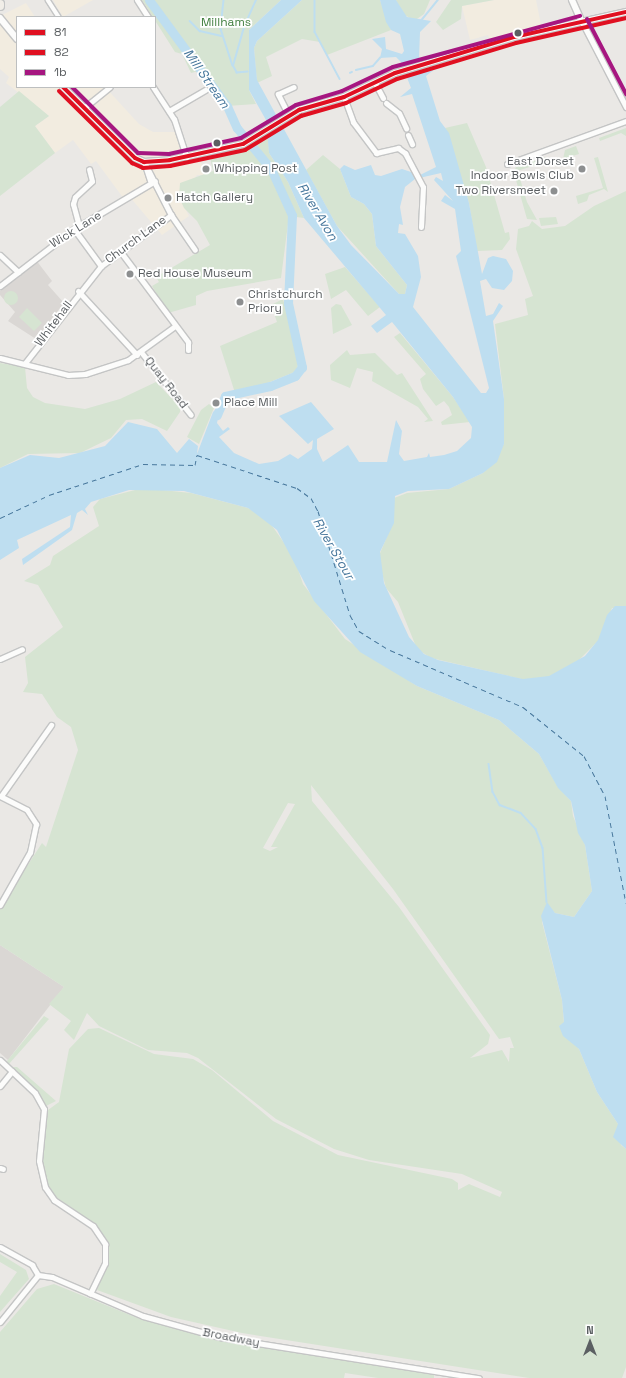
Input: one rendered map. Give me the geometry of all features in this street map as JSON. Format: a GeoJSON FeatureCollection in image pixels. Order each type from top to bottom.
{"type":"FeatureCollection","features":[{"type":"Feature","properties":{"kind":"street"},"geometry":{"type":"LineString","coordinates":[[48,0],[58,16]]}},
{"type":"Feature","properties":{"kind":"street"},"geometry":{"type":"LineString","coordinates":[[137,0],[147,16]]}},
{"type":"Feature","properties":{"kind":"street"},"geometry":{"type":"LineString","coordinates":[[572,0],[626,107]]}},
{"type":"Feature","properties":{"kind":"street"},"geometry":{"type":"LineString","coordinates":[[64,88],[135,158],[144,162],[186,157],[240,145],[254,139],[282,120],[287,112],[344,98],[403,71],[582,22],[626,12]]}},
{"type":"Feature","properties":{"kind":"street"},"geometry":{"type":"LineString","coordinates":[[0,18],[16,38]]}},
{"type":"Feature","properties":{"kind":"street"},"geometry":{"type":"LineString","coordinates":[[375,83],[383,98]]}},
{"type":"Feature","properties":{"kind":"street"},"geometry":{"type":"LineString","coordinates":[[287,112],[278,94],[294,87]]}},
{"type":"Feature","properties":{"kind":"street"},"geometry":{"type":"LineString","coordinates":[[84,107],[109,88]]}},
{"type":"Feature","properties":{"kind":"street"},"geometry":{"type":"LineString","coordinates":[[155,88],[169,112],[186,157]]}},
{"type":"Feature","properties":{"kind":"street"},"geometry":{"type":"LineString","coordinates":[[163,113],[169,112],[205,90]]}},
{"type":"Feature","properties":{"kind":"street"},"geometry":{"type":"LineString","coordinates":[[344,98],[353,122],[372,150],[381,153],[402,149],[423,189],[421,227]]}},
{"type":"Feature","properties":{"kind":"street"},"geometry":{"type":"LineString","coordinates":[[386,104],[400,113],[406,128]]}},
{"type":"Feature","properties":{"kind":"street"},"geometry":{"type":"LineString","coordinates":[[507,164],[626,121]]}},
{"type":"Feature","properties":{"kind":"street"},"geometry":{"type":"LineString","coordinates":[[408,135],[412,144]]}},
{"type":"Feature","properties":{"kind":"street"},"geometry":{"type":"LineString","coordinates":[[144,162],[171,215],[195,250]]}},
{"type":"Feature","properties":{"kind":"street"},"geometry":{"type":"LineString","coordinates":[[89,169],[92,181],[75,197],[73,204],[76,228],[102,266]]}},
{"type":"Feature","properties":{"kind":"street","name":"Wick Lane"},"geometry":{"type":"LineString","coordinates":[[0,286],[76,228],[153,181]]}},
{"type":"Feature","properties":{"kind":"street","name":"Church Lane"},"geometry":{"type":"LineString","coordinates":[[102,266],[120,251],[171,215]]}},
{"type":"Feature","properties":{"kind":"street"},"geometry":{"type":"LineString","coordinates":[[120,251],[188,342],[188,350]]}},
{"type":"Feature","properties":{"kind":"street"},"geometry":{"type":"LineString","coordinates":[[0,255],[18,272]]}},
{"type":"Feature","properties":{"kind":"street","name":"Whitehall"},"geometry":{"type":"LineString","coordinates":[[25,363],[78,291],[102,266]]}},
{"type":"Feature","properties":{"kind":"street"},"geometry":{"type":"LineString","coordinates":[[0,358],[68,374],[85,374],[109,368],[139,353],[78,291]]}},
{"type":"Feature","properties":{"kind":"street","name":"Quay Road"},"geometry":{"type":"LineString","coordinates":[[175,326],[139,353],[190,415]]}},
{"type":"Feature","properties":{"kind":"street"},"geometry":{"type":"LineString","coordinates":[[0,659],[22,649]]}},
{"type":"Feature","properties":{"kind":"street"},"geometry":{"type":"LineString","coordinates":[[0,905],[30,852],[36,824],[27,810],[0,796],[51,725]]}},
{"type":"Feature","properties":{"kind":"street"},"geometry":{"type":"LineString","coordinates":[[0,1060],[35,1093],[44,1109],[39,1161],[45,1187],[54,1200],[93,1226],[105,1244],[105,1263],[90,1294]]}},
{"type":"Feature","properties":{"kind":"street"},"geometry":{"type":"LineString","coordinates":[[0,1086],[12,1071]]}},
{"type":"Feature","properties":{"kind":"street","name":"Broadway"},"geometry":{"type":"LineString","coordinates":[[0,1247],[32,1265],[38,1275],[90,1294],[143,1316],[219,1337],[479,1378]]}},
{"type":"Feature","properties":{"kind":"street"},"geometry":{"type":"LineString","coordinates":[[0,1322],[38,1275]]}},
{"type":"Feature","properties":{"kind":"shaded area"},"geometry":{"type":"Polygon","coordinates":[[[53,0],[93,0],[65,16],[62,16],[53,0]]]}},
{"type":"Feature","properties":{"kind":"shaded area"},"geometry":{"type":"Polygon","coordinates":[[[494,0],[536,0],[541,25],[490,41],[488,35],[470,40],[462,6],[494,0]]]}},
{"type":"Feature","properties":{"kind":"shaded area"},"geometry":{"type":"Polygon","coordinates":[[[26,3],[34,16],[16,16],[16,88],[106,88],[139,124],[153,132],[176,132],[184,160],[200,156],[204,175],[197,175],[179,197],[189,216],[162,235],[129,196],[124,199],[96,161],[91,164],[73,140],[55,153],[35,126],[49,116],[6,83],[9,77],[0,69],[0,16],[26,3]]]}},
{"type":"Feature","properties":{"kind":"shaded area"},"geometry":{"type":"Polygon","coordinates":[[[36,260],[52,281],[48,285],[64,303],[36,339],[8,321],[15,312],[0,295],[0,291],[36,260]]]}},
{"type":"Feature","properties":{"kind":"shaded area"},"geometry":{"type":"Polygon","coordinates":[[[0,945],[64,987],[8,1060],[0,1053],[0,945]]]}},
{"type":"Feature","properties":{"kind":"green space","name":"Millhams"},"geometry":{"type":"Polygon","coordinates":[[[142,0],[281,0],[249,30],[249,90],[256,104],[227,106],[199,71],[191,73],[182,54],[175,52],[156,22],[156,16],[152,16],[142,0]]]}},
{"type":"Feature","properties":{"kind":"green space"},"geometry":{"type":"Polygon","coordinates":[[[302,0],[380,0],[391,30],[327,55],[320,42],[302,39],[266,57],[272,76],[257,83],[254,48],[257,41],[302,0]]]}},
{"type":"Feature","properties":{"kind":"green space"},"geometry":{"type":"Polygon","coordinates":[[[396,0],[430,0],[424,14],[414,21],[399,11],[396,0]]]}},
{"type":"Feature","properties":{"kind":"green space"},"geometry":{"type":"Polygon","coordinates":[[[451,0],[494,0],[462,6],[461,19],[443,30],[436,22],[451,0]]]}},
{"type":"Feature","properties":{"kind":"green space"},"geometry":{"type":"Polygon","coordinates":[[[19,91],[49,116],[35,126],[55,153],[0,196],[0,107],[19,91]]]}},
{"type":"Feature","properties":{"kind":"green space"},"geometry":{"type":"Polygon","coordinates":[[[467,123],[486,167],[505,233],[509,232],[510,239],[502,250],[477,251],[469,203],[445,128],[467,123]]]}},
{"type":"Feature","properties":{"kind":"green space"},"geometry":{"type":"Polygon","coordinates":[[[626,128],[626,136],[621,133],[600,141],[599,138],[626,128]]]}},
{"type":"Feature","properties":{"kind":"green space"},"geometry":{"type":"Polygon","coordinates":[[[268,132],[269,153],[288,182],[304,218],[289,216],[281,278],[207,291],[196,296],[196,305],[168,313],[152,286],[159,282],[156,277],[210,245],[197,221],[184,208],[179,197],[180,183],[213,171],[210,157],[244,147],[268,132]]]}},
{"type":"Feature","properties":{"kind":"green space"},"geometry":{"type":"Polygon","coordinates":[[[576,146],[579,154],[563,159],[565,150],[576,146]]]}},
{"type":"Feature","properties":{"kind":"green space"},"geometry":{"type":"Polygon","coordinates":[[[323,155],[340,169],[351,197],[364,204],[372,214],[376,246],[407,285],[405,294],[399,294],[337,226],[306,170],[323,155]]]}},
{"type":"Feature","properties":{"kind":"green space"},"geometry":{"type":"Polygon","coordinates":[[[546,157],[542,163],[514,172],[516,167],[546,157]]]}},
{"type":"Feature","properties":{"kind":"green space"},"geometry":{"type":"Polygon","coordinates":[[[598,157],[608,192],[604,189],[589,195],[587,201],[578,204],[576,196],[603,188],[594,158],[598,157]]]}},
{"type":"Feature","properties":{"kind":"green space"},"geometry":{"type":"Polygon","coordinates":[[[518,172],[527,202],[537,220],[527,219],[514,173],[518,172]]]}},
{"type":"Feature","properties":{"kind":"green space"},"geometry":{"type":"Polygon","coordinates":[[[626,191],[626,608],[612,608],[599,640],[563,676],[530,681],[431,658],[417,649],[398,602],[386,588],[378,558],[391,527],[389,500],[407,493],[449,489],[483,473],[504,444],[504,399],[495,324],[528,315],[525,299],[533,296],[516,249],[518,229],[529,226],[532,221],[542,229],[565,226],[594,206],[626,191]]]}},
{"type":"Feature","properties":{"kind":"green space"},"geometry":{"type":"Polygon","coordinates":[[[556,217],[558,224],[541,226],[539,218],[556,217]]]}},
{"type":"Feature","properties":{"kind":"green space"},"geometry":{"type":"Polygon","coordinates":[[[345,267],[380,307],[368,316],[346,290],[331,299],[325,274],[345,267]]]}},
{"type":"Feature","properties":{"kind":"green space"},"geometry":{"type":"Polygon","coordinates":[[[11,291],[16,293],[18,298],[16,303],[11,305],[6,303],[4,298],[6,293],[11,291]]]}},
{"type":"Feature","properties":{"kind":"green space"},"geometry":{"type":"Polygon","coordinates":[[[283,299],[299,357],[297,371],[236,396],[220,346],[277,322],[271,305],[283,299]]]}},
{"type":"Feature","properties":{"kind":"green space"},"geometry":{"type":"Polygon","coordinates":[[[336,304],[341,305],[352,325],[333,334],[331,308],[336,304]]]}},
{"type":"Feature","properties":{"kind":"green space"},"geometry":{"type":"Polygon","coordinates":[[[27,308],[42,323],[34,331],[19,317],[27,308]]]}},
{"type":"Feature","properties":{"kind":"green space"},"geometry":{"type":"Polygon","coordinates":[[[400,333],[453,397],[470,422],[442,425],[441,422],[452,415],[449,407],[444,401],[436,406],[423,389],[420,379],[426,374],[394,337],[400,333]]]}},
{"type":"Feature","properties":{"kind":"green space"},"geometry":{"type":"Polygon","coordinates":[[[347,350],[350,355],[375,353],[397,375],[402,373],[433,421],[424,422],[428,419],[418,407],[372,381],[373,372],[357,368],[350,388],[331,380],[330,365],[347,350]]]}},
{"type":"Feature","properties":{"kind":"green space"},"geometry":{"type":"Polygon","coordinates":[[[0,363],[25,367],[27,388],[33,397],[45,403],[85,409],[120,399],[156,382],[180,407],[180,412],[167,431],[142,419],[126,420],[111,438],[80,453],[28,454],[0,468],[0,363]]]}},
{"type":"Feature","properties":{"kind":"green space"},"geometry":{"type":"Polygon","coordinates":[[[209,404],[214,408],[199,444],[187,437],[201,410],[209,404]]]}},
{"type":"Feature","properties":{"kind":"green space"},"geometry":{"type":"Polygon","coordinates":[[[143,488],[191,493],[248,508],[268,520],[294,557],[303,584],[345,639],[417,686],[499,720],[539,754],[558,787],[571,801],[573,816],[585,845],[592,891],[574,917],[555,913],[550,908],[542,922],[562,1000],[564,1023],[559,1026],[579,1049],[597,1092],[618,1124],[621,1145],[626,1149],[626,1367],[622,1378],[529,1378],[242,1333],[171,1317],[97,1290],[109,1261],[106,1239],[95,1224],[56,1197],[48,1185],[42,1159],[48,1110],[59,1102],[69,1049],[88,1029],[99,1028],[154,1054],[193,1059],[212,1070],[273,1121],[338,1155],[452,1179],[458,1183],[458,1190],[469,1184],[500,1197],[502,1192],[462,1174],[369,1160],[334,1149],[276,1119],[198,1058],[187,1053],[148,1050],[99,1026],[87,1013],[74,1040],[64,1030],[71,1021],[49,1004],[64,987],[0,945],[0,908],[42,843],[46,847],[78,750],[71,727],[57,717],[42,694],[23,692],[28,683],[25,657],[63,627],[38,585],[24,581],[50,565],[53,556],[99,526],[93,507],[100,499],[143,488]],[[311,785],[312,801],[399,907],[490,1035],[488,1044],[470,1058],[502,1050],[509,1062],[510,1048],[514,1048],[510,1037],[499,1039],[393,889],[311,785]],[[288,803],[263,848],[270,851],[278,847],[271,847],[295,804],[288,803]]]}},
{"type":"Feature","properties":{"kind":"green space"},"geometry":{"type":"Polygon","coordinates":[[[44,1016],[49,1019],[8,1065],[7,1061],[44,1016]]]}},
{"type":"Feature","properties":{"kind":"green space"},"geometry":{"type":"Polygon","coordinates":[[[11,1067],[17,1067],[56,1101],[46,1106],[36,1090],[11,1067]]]}},
{"type":"Feature","properties":{"kind":"green space"},"geometry":{"type":"Polygon","coordinates":[[[0,1254],[26,1270],[29,1279],[0,1312],[0,1296],[17,1272],[0,1262],[0,1254]]]}},
{"type":"Feature","properties":{"kind":"green space"},"geometry":{"type":"Polygon","coordinates":[[[54,1284],[140,1319],[215,1338],[434,1375],[434,1378],[378,1378],[345,1373],[344,1378],[0,1378],[0,1332],[37,1289],[54,1284]]]}},
{"type":"Feature","properties":{"kind":"water"},"geometry":{"type":"Polygon","coordinates":[[[281,0],[302,0],[257,41],[254,48],[257,80],[337,226],[351,245],[399,294],[405,294],[407,285],[376,246],[372,214],[364,204],[351,197],[340,169],[344,165],[355,170],[371,165],[375,175],[381,176],[402,169],[420,175],[436,167],[412,94],[400,97],[411,88],[401,62],[396,57],[380,58],[382,49],[372,39],[385,37],[386,49],[402,54],[404,51],[400,34],[391,30],[386,22],[380,0],[396,0],[407,17],[431,21],[420,32],[419,59],[423,68],[435,69],[426,76],[440,121],[449,133],[469,203],[482,274],[488,258],[493,256],[506,259],[513,271],[512,281],[504,290],[492,288],[486,279],[480,281],[486,316],[493,314],[499,303],[503,306],[493,321],[504,399],[504,444],[497,462],[483,473],[449,489],[408,491],[395,496],[394,523],[380,552],[384,583],[409,637],[424,654],[438,660],[523,679],[549,676],[585,656],[598,640],[607,615],[615,606],[626,606],[626,1149],[613,1137],[618,1124],[597,1092],[579,1049],[563,1036],[559,1026],[564,1022],[562,1000],[541,916],[547,902],[555,913],[574,917],[592,891],[585,845],[578,833],[571,801],[558,788],[539,754],[499,720],[417,686],[360,652],[314,601],[277,530],[248,508],[184,491],[129,490],[91,502],[85,509],[88,515],[82,510],[77,513],[72,530],[23,565],[22,559],[70,527],[71,515],[17,540],[19,548],[0,560],[0,468],[30,455],[59,458],[105,446],[128,422],[157,429],[177,453],[189,439],[198,446],[197,454],[213,412],[218,407],[216,414],[221,404],[217,423],[223,431],[228,427],[230,429],[219,437],[234,453],[259,464],[278,461],[290,454],[298,459],[312,449],[313,440],[308,444],[279,416],[311,402],[334,429],[317,439],[317,449],[323,462],[348,445],[359,462],[387,462],[396,420],[402,431],[399,454],[404,461],[427,457],[429,453],[430,457],[457,451],[471,438],[472,427],[453,397],[392,322],[377,333],[371,326],[386,315],[304,218],[288,182],[269,153],[266,120],[249,90],[249,30],[281,0]],[[441,173],[415,179],[405,187],[400,207],[403,225],[399,224],[398,233],[405,234],[418,256],[421,277],[413,307],[481,393],[486,393],[489,388],[456,256],[461,251],[455,209],[441,201],[445,195],[453,201],[434,180],[436,177],[443,181],[441,173]]]}},
{"type":"Feature","properties":{"kind":"waterway","name":"Mill Stream"},"geometry":{"type":"LineString","coordinates":[[149,0],[227,106],[237,128],[271,169],[292,215],[288,303],[302,367],[295,376],[270,386],[225,396],[217,415]]}},
{"type":"Feature","properties":{"kind":"waterway"},"geometry":{"type":"LineString","coordinates":[[224,0],[221,29],[233,65]]}},
{"type":"Feature","properties":{"kind":"waterway"},"geometry":{"type":"LineString","coordinates":[[248,72],[237,73],[233,66],[244,27],[256,0]]}},
{"type":"Feature","properties":{"kind":"waterway"},"geometry":{"type":"LineString","coordinates":[[315,0],[315,32],[340,79]]}},
{"type":"Feature","properties":{"kind":"waterway"},"geometry":{"type":"LineString","coordinates":[[420,22],[438,0]]}},
{"type":"Feature","properties":{"kind":"waterway"},"geometry":{"type":"LineString","coordinates":[[190,21],[200,31],[222,36]]}},
{"type":"Feature","properties":{"kind":"waterway"},"geometry":{"type":"LineString","coordinates":[[356,70],[373,66],[380,58]]}},
{"type":"Feature","properties":{"kind":"waterway"},"geometry":{"type":"LineString","coordinates":[[489,764],[493,792],[500,805],[521,813],[536,829],[543,848],[547,902]]}},
{"type":"Feature","properties":{"kind":"ferry route"},"geometry":{"type":"LineString","coordinates":[[0,518],[49,495],[143,464],[195,465],[197,455],[297,488],[311,498],[318,511],[350,615],[359,631],[390,650],[523,707],[584,756],[605,796],[626,903]]}},
{"type":"Feature","properties":{"kind":"transit line","name":"81"},"geometry":{"type":"LineString","coordinates":[[64,88],[135,158],[144,162],[170,160],[243,144],[299,110],[344,97],[395,73],[514,37],[626,12]]}},
{"type":"Feature","properties":{"kind":"transit line","name":"1b"},"geometry":{"type":"LineString","coordinates":[[73,88],[138,153],[169,154],[241,138],[296,105],[342,91],[393,67],[580,16]]}},
{"type":"Feature","properties":{"kind":"transit line","name":"82"},"geometry":{"type":"LineString","coordinates":[[59,91],[132,163],[143,168],[170,166],[245,150],[301,116],[346,103],[397,79],[516,43],[626,18]]}},
{"type":"Feature","properties":{"kind":"transit line","name":"1b"},"geometry":{"type":"LineString","coordinates":[[587,19],[626,94]]}},
{"type":"Feature","properties":{"kind":"place","name":"Whipping Post"},"geometry":{"type":"Point","coordinates":[206,169]}},
{"type":"Feature","properties":{"kind":"place","name":"East Dorset Indoor Bowls Club"},"geometry":{"type":"Point","coordinates":[582,169]}},
{"type":"Feature","properties":{"kind":"place","name":"Two Riversmeet"},"geometry":{"type":"Point","coordinates":[554,191]}},
{"type":"Feature","properties":{"kind":"place","name":"Hatch Gallery"},"geometry":{"type":"Point","coordinates":[168,198]}},
{"type":"Feature","properties":{"kind":"place","name":"Red House Museum"},"geometry":{"type":"Point","coordinates":[130,274]}},
{"type":"Feature","properties":{"kind":"place","name":"Christchurch Priory"},"geometry":{"type":"Point","coordinates":[240,302]}},
{"type":"Feature","properties":{"kind":"place","name":"Place Mill"},"geometry":{"type":"Point","coordinates":[216,403]}},
{"type":"Feature","properties":{"kind":"water label","name":"River Avon"},"geometry":{"type":"Point","coordinates":[317,212]}},
{"type":"Feature","properties":{"kind":"water label","name":"River Stour"},"geometry":{"type":"Point","coordinates":[333,549]}}]}
